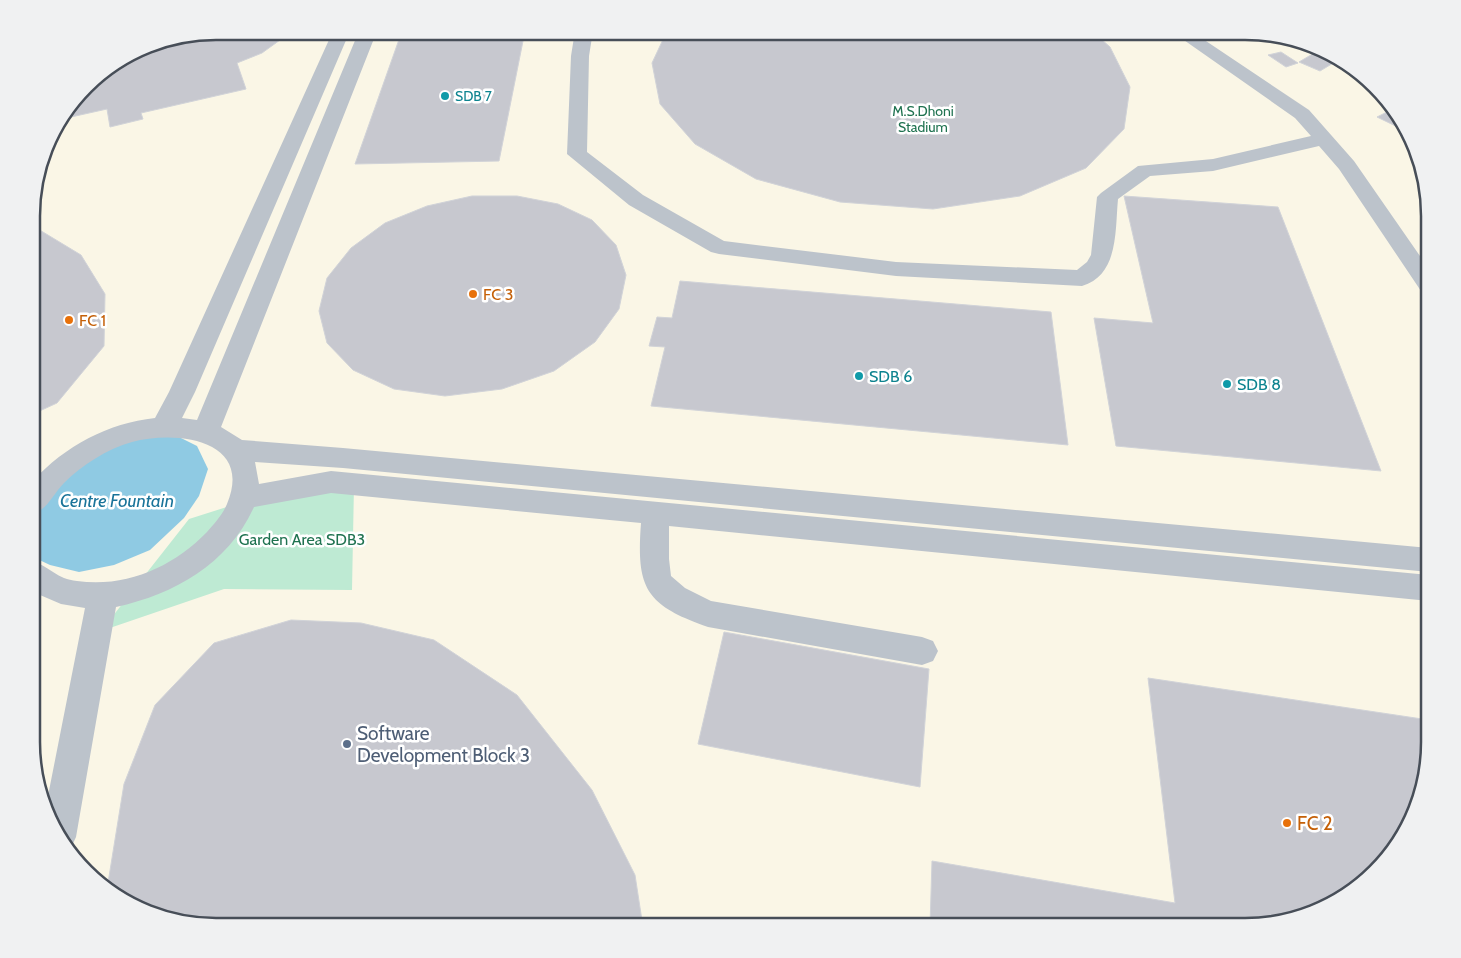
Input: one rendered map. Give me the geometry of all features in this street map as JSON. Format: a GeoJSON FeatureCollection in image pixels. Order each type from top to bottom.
{"type":"FeatureCollection","features":[{"type":"Feature","properties":{"kind":"street"},"geometry":{"type":"LineString","coordinates":[[164,427],[182,392],[338,40]]}},
{"type":"Feature","properties":{"kind":"street"},"geometry":{"type":"LineString","coordinates":[[206,431],[364,40]]}},
{"type":"Feature","properties":{"kind":"street"},"geometry":{"type":"LineString","coordinates":[[583,40],[580,56],[578,154],[636,200],[719,247],[896,269],[1082,278],[1095,267],[1102,255],[1108,197],[1145,170],[1213,165],[1323,139]]}},
{"type":"Feature","properties":{"kind":"street"},"geometry":{"type":"LineString","coordinates":[[1192,40],[1302,114],[1346,165],[1421,274]]}},
{"type":"Feature","properties":{"kind":"street"},"geometry":{"type":"LineString","coordinates":[[40,494],[53,477],[72,461],[94,448],[117,437],[141,430],[164,427],[186,427],[206,431],[222,439],[235,450],[243,463],[245,480],[243,498],[235,517],[223,535],[204,553],[182,569],[156,582],[130,591],[103,596],[78,596],[56,590],[40,582]]}},
{"type":"Feature","properties":{"kind":"street"},"geometry":{"type":"LineString","coordinates":[[235,450],[343,458],[1421,559]]}},
{"type":"Feature","properties":{"kind":"street"},"geometry":{"type":"LineString","coordinates":[[243,498],[331,482],[1421,587]]}},
{"type":"Feature","properties":{"kind":"street"},"geometry":{"type":"LineString","coordinates":[[656,513],[654,553],[660,583],[678,600],[708,614],[922,651]]}},
{"type":"Feature","properties":{"kind":"street"},"geometry":{"type":"LineString","coordinates":[[60,824],[103,596]]}},
{"type":"Feature","properties":{"kind":"shaded area"},"geometry":{"type":"Polygon","coordinates":[[[204,40],[1257,40],[1280,43],[1313,53],[1352,76],[1370,91],[1385,109],[1403,138],[1412,159],[1418,181],[1421,204],[1421,754],[1418,777],[1408,810],[1385,849],[1370,867],[1352,882],[1323,900],[1302,909],[1280,915],[1257,918],[204,918],[181,915],[148,905],[109,882],[91,867],[76,849],[58,820],[49,799],[43,777],[40,754],[40,204],[43,181],[53,148],[76,109],[91,91],[118,70],[148,53],[181,43],[204,40]]]}},
{"type":"Feature","properties":{"kind":"green space","name":"Garden Area SDB3"},"geometry":{"type":"Polygon","coordinates":[[[354,485],[352,590],[224,589],[101,631],[189,519],[277,491],[354,485]]]}},
{"type":"Feature","properties":{"kind":"water","name":"Centre Fountain"},"geometry":{"type":"Polygon","coordinates":[[[134,432],[175,435],[197,446],[208,469],[199,496],[184,518],[150,550],[114,565],[79,572],[50,565],[40,560],[40,493],[134,432]]]}},
{"type":"Feature","properties":{"kind":"building"},"geometry":{"type":"Polygon","coordinates":[[[204,40],[280,40],[262,53],[237,63],[246,89],[141,113],[143,119],[110,127],[107,109],[71,117],[91,91],[109,76],[148,53],[181,43],[204,40]]]}},
{"type":"Feature","properties":{"kind":"building","name":"SDB 7"},"geometry":{"type":"Polygon","coordinates":[[[399,40],[523,40],[499,161],[355,164],[399,40]]]}},
{"type":"Feature","properties":{"kind":"building","name":"M.S.Dhoni Stadium"},"geometry":{"type":"Polygon","coordinates":[[[663,40],[1102,40],[1110,47],[1130,87],[1124,129],[1086,168],[1020,196],[933,209],[840,202],[756,179],[695,144],[660,104],[652,63],[663,40]]]}},
{"type":"Feature","properties":{"kind":"building"},"geometry":{"type":"Polygon","coordinates":[[[1281,52],[1298,63],[1286,67],[1268,55],[1281,52]]]}},
{"type":"Feature","properties":{"kind":"building"},"geometry":{"type":"Polygon","coordinates":[[[1314,53],[1332,64],[1320,71],[1299,62],[1314,53]]]}},
{"type":"Feature","properties":{"kind":"building"},"geometry":{"type":"Polygon","coordinates":[[[1387,112],[1396,126],[1377,117],[1387,112]]]}},
{"type":"Feature","properties":{"kind":"building","name":"FC 3"},"geometry":{"type":"Polygon","coordinates":[[[472,196],[517,196],[558,204],[592,220],[616,245],[626,275],[619,309],[595,342],[554,371],[502,389],[445,396],[394,389],[353,370],[327,343],[319,311],[327,278],[351,248],[385,223],[427,206],[472,196]]]}},
{"type":"Feature","properties":{"kind":"building","name":"SDB 8"},"geometry":{"type":"Polygon","coordinates":[[[1124,196],[1278,207],[1381,471],[1116,446],[1094,318],[1153,323],[1124,196]]]}},
{"type":"Feature","properties":{"kind":"building","name":"FC 1"},"geometry":{"type":"Polygon","coordinates":[[[40,230],[81,255],[105,294],[104,346],[57,403],[40,411],[40,230]]]}},
{"type":"Feature","properties":{"kind":"building","name":"SDB 6"},"geometry":{"type":"Polygon","coordinates":[[[680,281],[1051,312],[1068,445],[651,406],[665,347],[649,346],[657,317],[672,318],[680,281]]]}},
{"type":"Feature","properties":{"kind":"building","name":"Software Development Block 3"},"geometry":{"type":"Polygon","coordinates":[[[291,620],[361,623],[434,640],[517,695],[592,790],[635,875],[642,918],[204,918],[181,915],[159,909],[138,900],[118,888],[108,881],[124,784],[155,705],[214,643],[291,620]]]}},
{"type":"Feature","properties":{"kind":"building"},"geometry":{"type":"Polygon","coordinates":[[[724,632],[929,669],[920,787],[698,744],[724,632]]]}},
{"type":"Feature","properties":{"kind":"building","name":"FC 2"},"geometry":{"type":"Polygon","coordinates":[[[1148,678],[1421,719],[1421,754],[1418,777],[1408,810],[1391,840],[1370,867],[1352,882],[1323,900],[1302,909],[1280,915],[1257,918],[930,918],[932,861],[1175,903],[1148,678]]]}},
{"type":"Feature","properties":{"kind":"place","name":"SDB 7"},"geometry":{"type":"Point","coordinates":[445,96]}},
{"type":"Feature","properties":{"kind":"place","name":"FC 3"},"geometry":{"type":"Point","coordinates":[473,294]}},
{"type":"Feature","properties":{"kind":"place","name":"FC 1"},"geometry":{"type":"Point","coordinates":[69,320]}},
{"type":"Feature","properties":{"kind":"place","name":"SDB 6"},"geometry":{"type":"Point","coordinates":[859,376]}},
{"type":"Feature","properties":{"kind":"place","name":"SDB 8"},"geometry":{"type":"Point","coordinates":[1227,384]}},
{"type":"Feature","properties":{"kind":"place","name":"Software Development Block 3"},"geometry":{"type":"Point","coordinates":[347,744]}},
{"type":"Feature","properties":{"kind":"place","name":"FC 2"},"geometry":{"type":"Point","coordinates":[1287,823]}}]}
